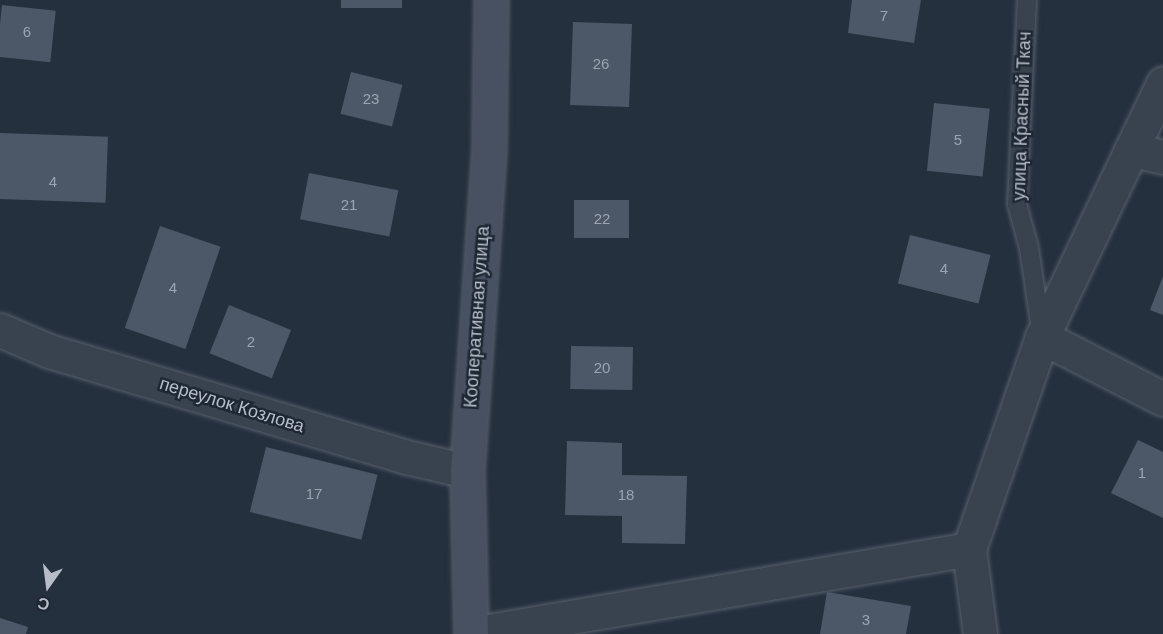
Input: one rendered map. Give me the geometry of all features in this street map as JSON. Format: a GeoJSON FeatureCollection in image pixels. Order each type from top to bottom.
{"type":"FeatureCollection","features":[{"type":"Feature","properties":{"kind":"street","name":"Кооперативная улица"},"geometry":{"type":"LineString","coordinates":[[471,634],[467,471],[489,146],[491,0]]}},
{"type":"Feature","properties":{"kind":"street","name":"улица Красный Ткач"},"geometry":{"type":"LineString","coordinates":[[980,634],[969,549],[1042,337],[1163,83]]}},
{"type":"Feature","properties":{"kind":"street"},"geometry":{"type":"LineString","coordinates":[[1131,150],[1163,157]]}},
{"type":"Feature","properties":{"kind":"street","name":"переулок Козлова"},"geometry":{"type":"LineString","coordinates":[[0,330],[49,351],[411,458],[467,471]]}},
{"type":"Feature","properties":{"kind":"street"},"geometry":{"type":"LineString","coordinates":[[1042,337],[1163,399]]}},
{"type":"Feature","properties":{"kind":"street"},"geometry":{"type":"LineString","coordinates":[[471,634],[969,549]]}},
{"type":"Feature","properties":{"kind":"lane","name":"улица Красный Ткач"},"geometry":{"type":"LineString","coordinates":[[1027,0],[1017,204],[1029,248],[1042,337]]}},
{"type":"Feature","properties":{"kind":"building"},"geometry":{"type":"Polygon","coordinates":[[[341,0],[402,0],[402,8],[341,8],[341,0]]]}},
{"type":"Feature","properties":{"kind":"building"},"geometry":{"type":"Polygon","coordinates":[[[852,0],[921,0],[914,43],[848,33],[852,0]]]}},
{"type":"Feature","properties":{"kind":"building"},"geometry":{"type":"Polygon","coordinates":[[[2,5],[56,11],[50,62],[0,57],[2,5]]]}},
{"type":"Feature","properties":{"kind":"building"},"geometry":{"type":"Polygon","coordinates":[[[573,22],[632,24],[629,107],[570,105],[573,22]]]}},
{"type":"Feature","properties":{"kind":"building"},"geometry":{"type":"Polygon","coordinates":[[[351,72],[402,85],[392,127],[341,114],[351,72]]]}},
{"type":"Feature","properties":{"kind":"building"},"geometry":{"type":"Polygon","coordinates":[[[934,103],[990,109],[983,176],[927,171],[934,103]]]}},
{"type":"Feature","properties":{"kind":"building"},"geometry":{"type":"Polygon","coordinates":[[[0,133],[108,137],[106,203],[0,199],[0,133]]]}},
{"type":"Feature","properties":{"kind":"building"},"geometry":{"type":"Polygon","coordinates":[[[309,173],[398,190],[389,237],[300,219],[309,173]]]}},
{"type":"Feature","properties":{"kind":"building"},"geometry":{"type":"Polygon","coordinates":[[[574,200],[629,200],[629,238],[574,238],[574,200]]]}},
{"type":"Feature","properties":{"kind":"building"},"geometry":{"type":"Polygon","coordinates":[[[160,226],[221,247],[185,349],[125,328],[160,226]]]}},
{"type":"Feature","properties":{"kind":"building"},"geometry":{"type":"Polygon","coordinates":[[[910,235],[991,255],[978,304],[898,284],[910,235]]]}},
{"type":"Feature","properties":{"kind":"building"},"geometry":{"type":"Polygon","coordinates":[[[1163,276],[1163,315],[1150,310],[1163,276]]]}},
{"type":"Feature","properties":{"kind":"building"},"geometry":{"type":"Polygon","coordinates":[[[229,305],[291,330],[272,378],[210,353],[229,305]]]}},
{"type":"Feature","properties":{"kind":"building"},"geometry":{"type":"Polygon","coordinates":[[[571,346],[633,347],[632,390],[570,389],[571,346]]]}},
{"type":"Feature","properties":{"kind":"building"},"geometry":{"type":"Polygon","coordinates":[[[1138,440],[1163,452],[1163,518],[1111,493],[1138,440]]]}},
{"type":"Feature","properties":{"kind":"building"},"geometry":{"type":"Polygon","coordinates":[[[567,441],[622,443],[622,475],[687,476],[685,544],[622,543],[622,516],[565,515],[567,441]]]}},
{"type":"Feature","properties":{"kind":"building"},"geometry":{"type":"Polygon","coordinates":[[[266,447],[378,475],[361,540],[250,512],[266,447]]]}},
{"type":"Feature","properties":{"kind":"building"},"geometry":{"type":"Polygon","coordinates":[[[827,592],[911,606],[906,634],[820,634],[827,592]]]}},
{"type":"Feature","properties":{"kind":"building"},"geometry":{"type":"Polygon","coordinates":[[[0,618],[28,627],[26,634],[0,634],[0,618]]]}}]}
